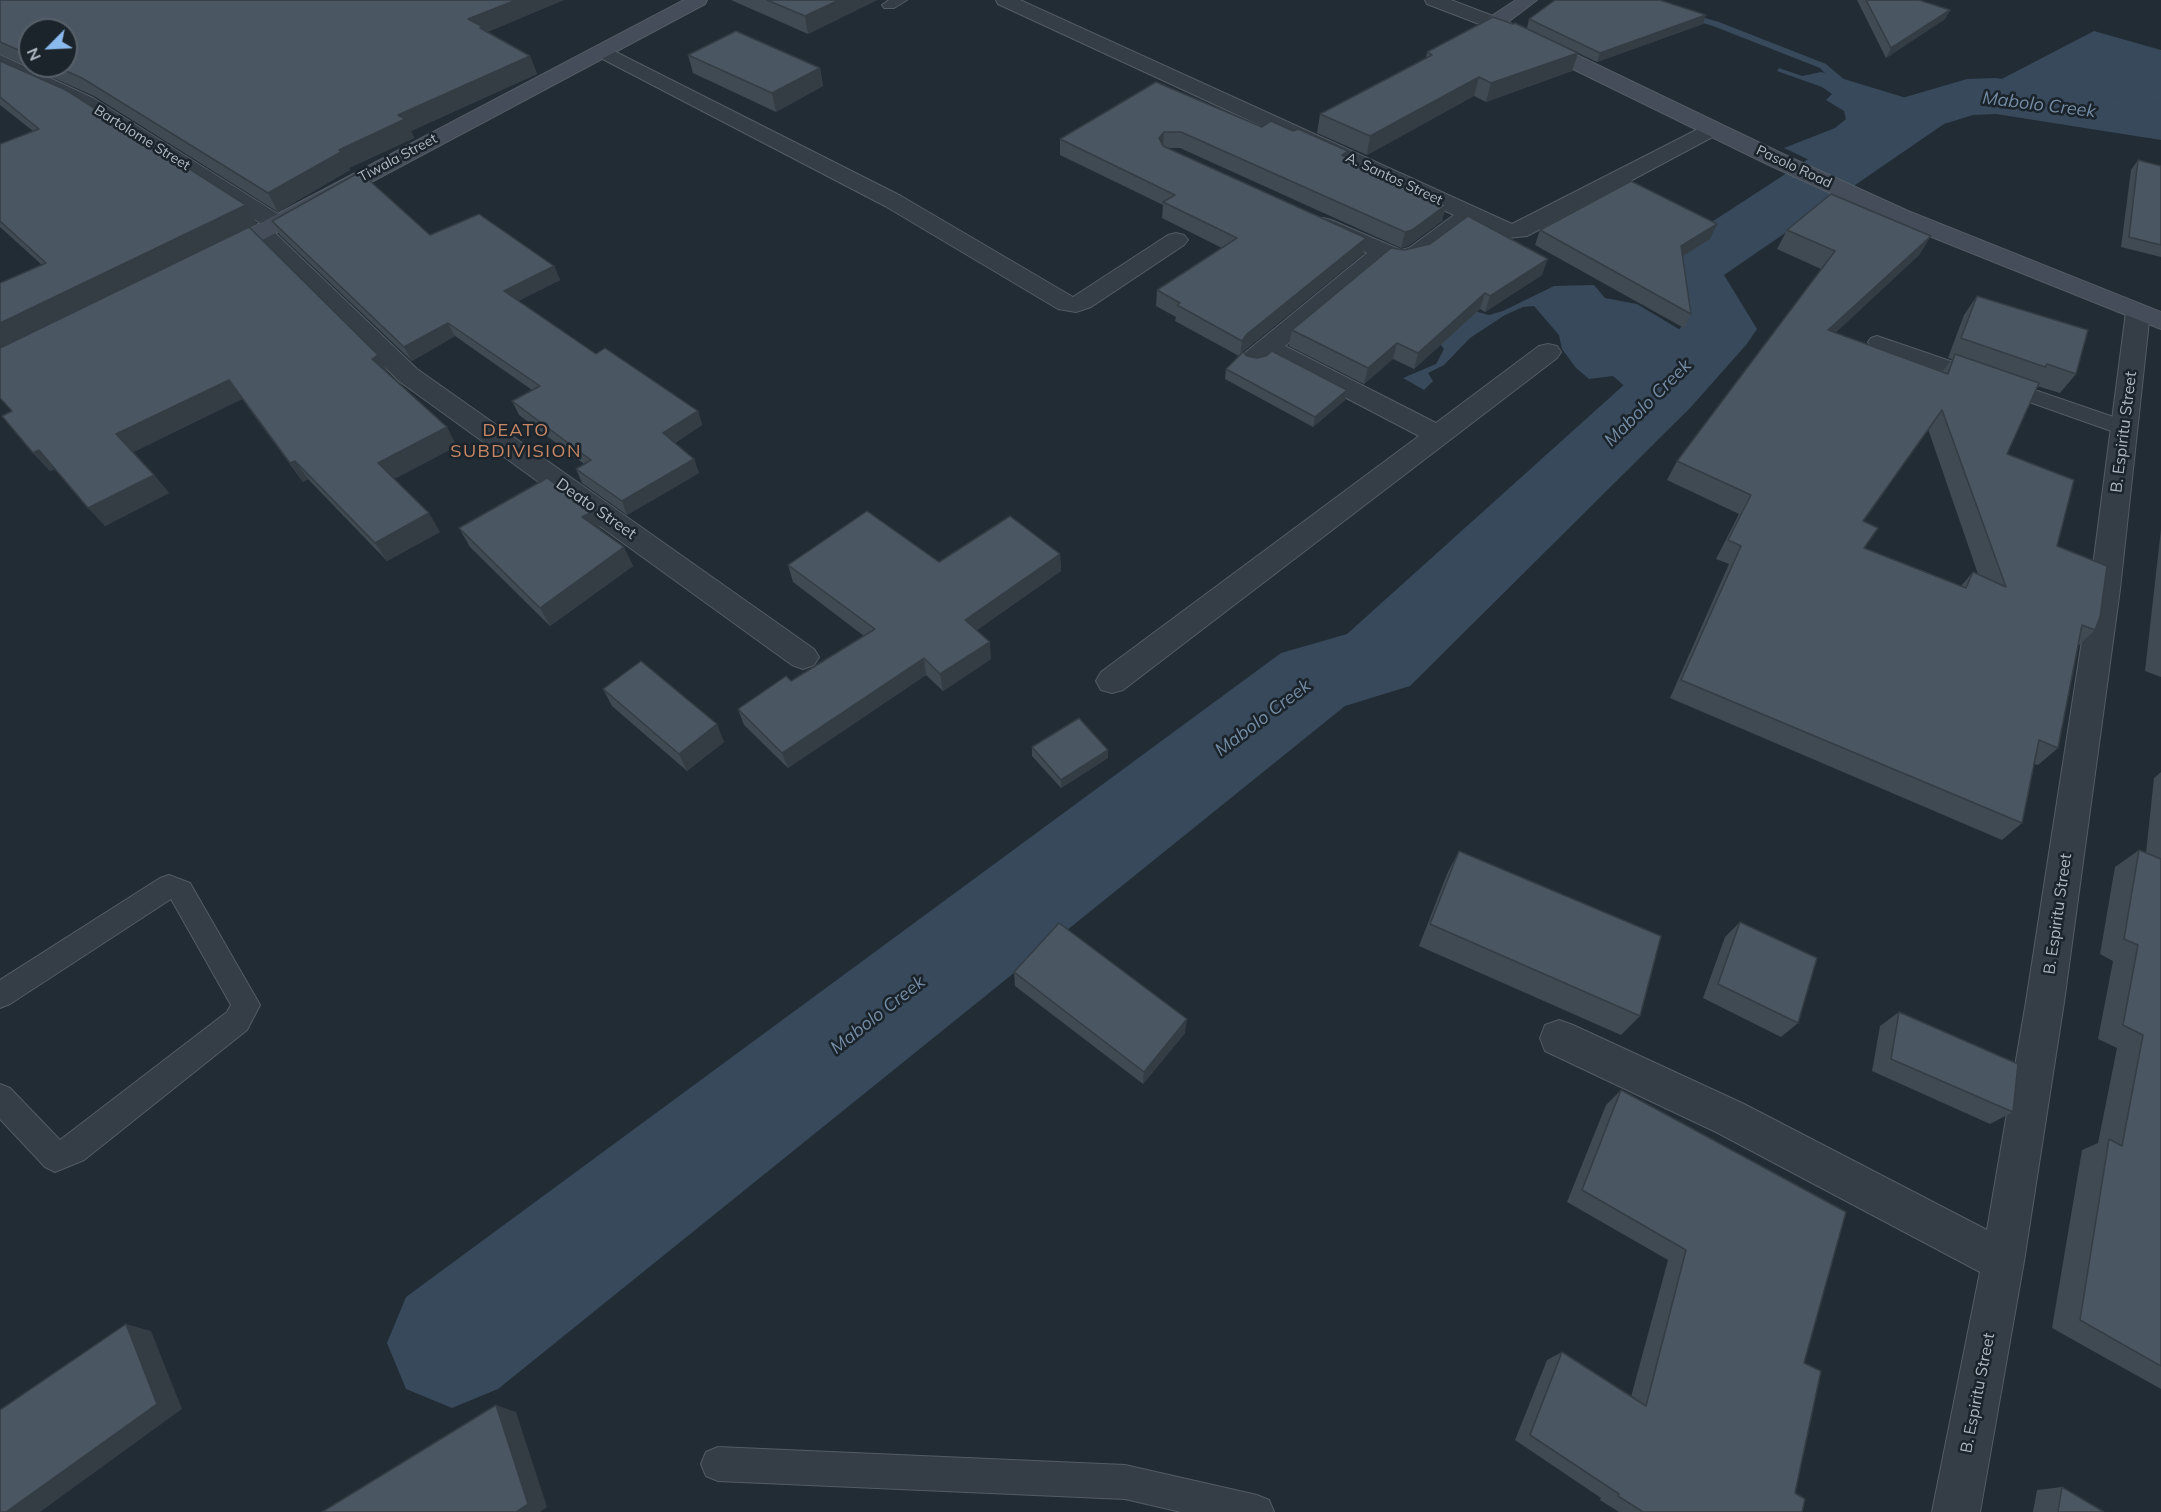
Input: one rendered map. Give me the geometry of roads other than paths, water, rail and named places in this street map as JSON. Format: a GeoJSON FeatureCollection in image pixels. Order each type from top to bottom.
{"type":"FeatureCollection","features":[{"type":"Feature","properties":{"kind":"street","name":"Tiwala Street"},"geometry":{"type":"LineString","coordinates":[[199,264],[270,229],[360,177],[698,0]]}},
{"type":"Feature","properties":{"kind":"street","name":"A. Santos Street"},"geometry":{"type":"LineString","coordinates":[[1005,0],[1508,231],[1519,231],[1713,129]]}},
{"type":"Feature","properties":{"kind":"street"},"geometry":{"type":"LineString","coordinates":[[1434,0],[1494,24],[1528,0]]}},
{"type":"Feature","properties":{"kind":"street","name":"Pasolo Road"},"geometry":{"type":"LineString","coordinates":[[1494,24],[1777,160],[1900,216],[2150,316]]}},
{"type":"Feature","properties":{"kind":"street"},"geometry":{"type":"LineString","coordinates":[[602,51],[893,201],[1067,304],[1076,305],[1082,302],[1176,240]]}},
{"type":"Feature","properties":{"kind":"street","name":"Bartolome Street"},"geometry":{"type":"LineString","coordinates":[[0,61],[26,76],[86,102],[270,229]]}},
{"type":"Feature","properties":{"kind":"street"},"geometry":{"type":"LineString","coordinates":[[1309,218],[1383,252],[1400,257],[1417,252],[1470,214]]}},
{"type":"Feature","properties":{"kind":"street","name":"Deato Street"},"geometry":{"type":"LineString","coordinates":[[270,229],[408,375],[803,657]]}},
{"type":"Feature","properties":{"kind":"street"},"geometry":{"type":"LineString","coordinates":[[1383,252],[1262,352],[1438,435]]}},
{"type":"Feature","properties":{"kind":"street","name":"B. Espiritu Street"},"geometry":{"type":"LineString","coordinates":[[1956,1512],[2003,1261],[2045,1002],[2105,589],[2124,428],[2150,316]]}},
{"type":"Feature","properties":{"kind":"street"},"geometry":{"type":"LineString","coordinates":[[1112,681],[1548,352]]}},
{"type":"Feature","properties":{"kind":"street"},"geometry":{"type":"LineString","coordinates":[[1558,1038],[1730,1118],[2003,1261]]}},
{"type":"Feature","properties":{"kind":"lane"},"geometry":{"type":"LineString","coordinates":[[1877,342],[2124,428]]}},
{"type":"Feature","properties":{"kind":"lane"},"geometry":{"type":"LineString","coordinates":[[0,995],[169,886],[181,891],[246,1005],[237,1022],[74,1150],[55,1157],[0,1098]]}},
{"type":"Feature","properties":{"kind":"lane"},"geometry":{"type":"LineString","coordinates":[[718,1464],[1125,1482],[1257,1512]]}},
{"type":"Feature","properties":{"kind":"water"},"geometry":{"type":"Polygon","coordinates":[[[2094,31],[2161,50],[2161,122],[2039,102],[1967,97],[2094,31]]]}},
{"type":"Feature","properties":{"kind":"water"},"geometry":{"type":"Polygon","coordinates":[[[1779,68],[1802,76],[1821,72],[1926,104],[1937,113],[1845,177],[1784,148],[1835,128],[1846,119],[1844,111],[1826,100],[1832,94],[1822,87],[1777,71],[1779,68]]]}},
{"type":"Feature","properties":{"kind":"water"},"geometry":{"type":"Polygon","coordinates":[[[1594,285],[1605,298],[1637,304],[1682,331],[1706,327],[1730,338],[1656,414],[1613,376],[1589,379],[1576,368],[1562,349],[1559,335],[1534,306],[1523,307],[1505,315],[1470,338],[1444,365],[1428,373],[1433,381],[1424,390],[1403,378],[1436,364],[1444,349],[1430,331],[1460,307],[1489,315],[1503,311],[1554,286],[1594,285]]]}},
{"type":"Feature","properties":{"kind":"waterway"},"geometry":{"type":"LineString","coordinates":[[1684,15],[1716,24],[1823,66],[1842,85],[1848,87]]}},
{"type":"Feature","properties":{"kind":"waterway","name":"Mabolo Creek"},"geometry":{"type":"LineString","coordinates":[[452,1343],[1314,679],[1377,661],[1663,391],[1720,329],[1686,270],[1923,111],[1967,97],[1996,96],[2161,122]]}},
{"type":"Feature","properties":{"kind":"district","name":"DEATO SUBDIVISION"},"geometry":{"type":"Point","coordinates":[516,441]}}]}
